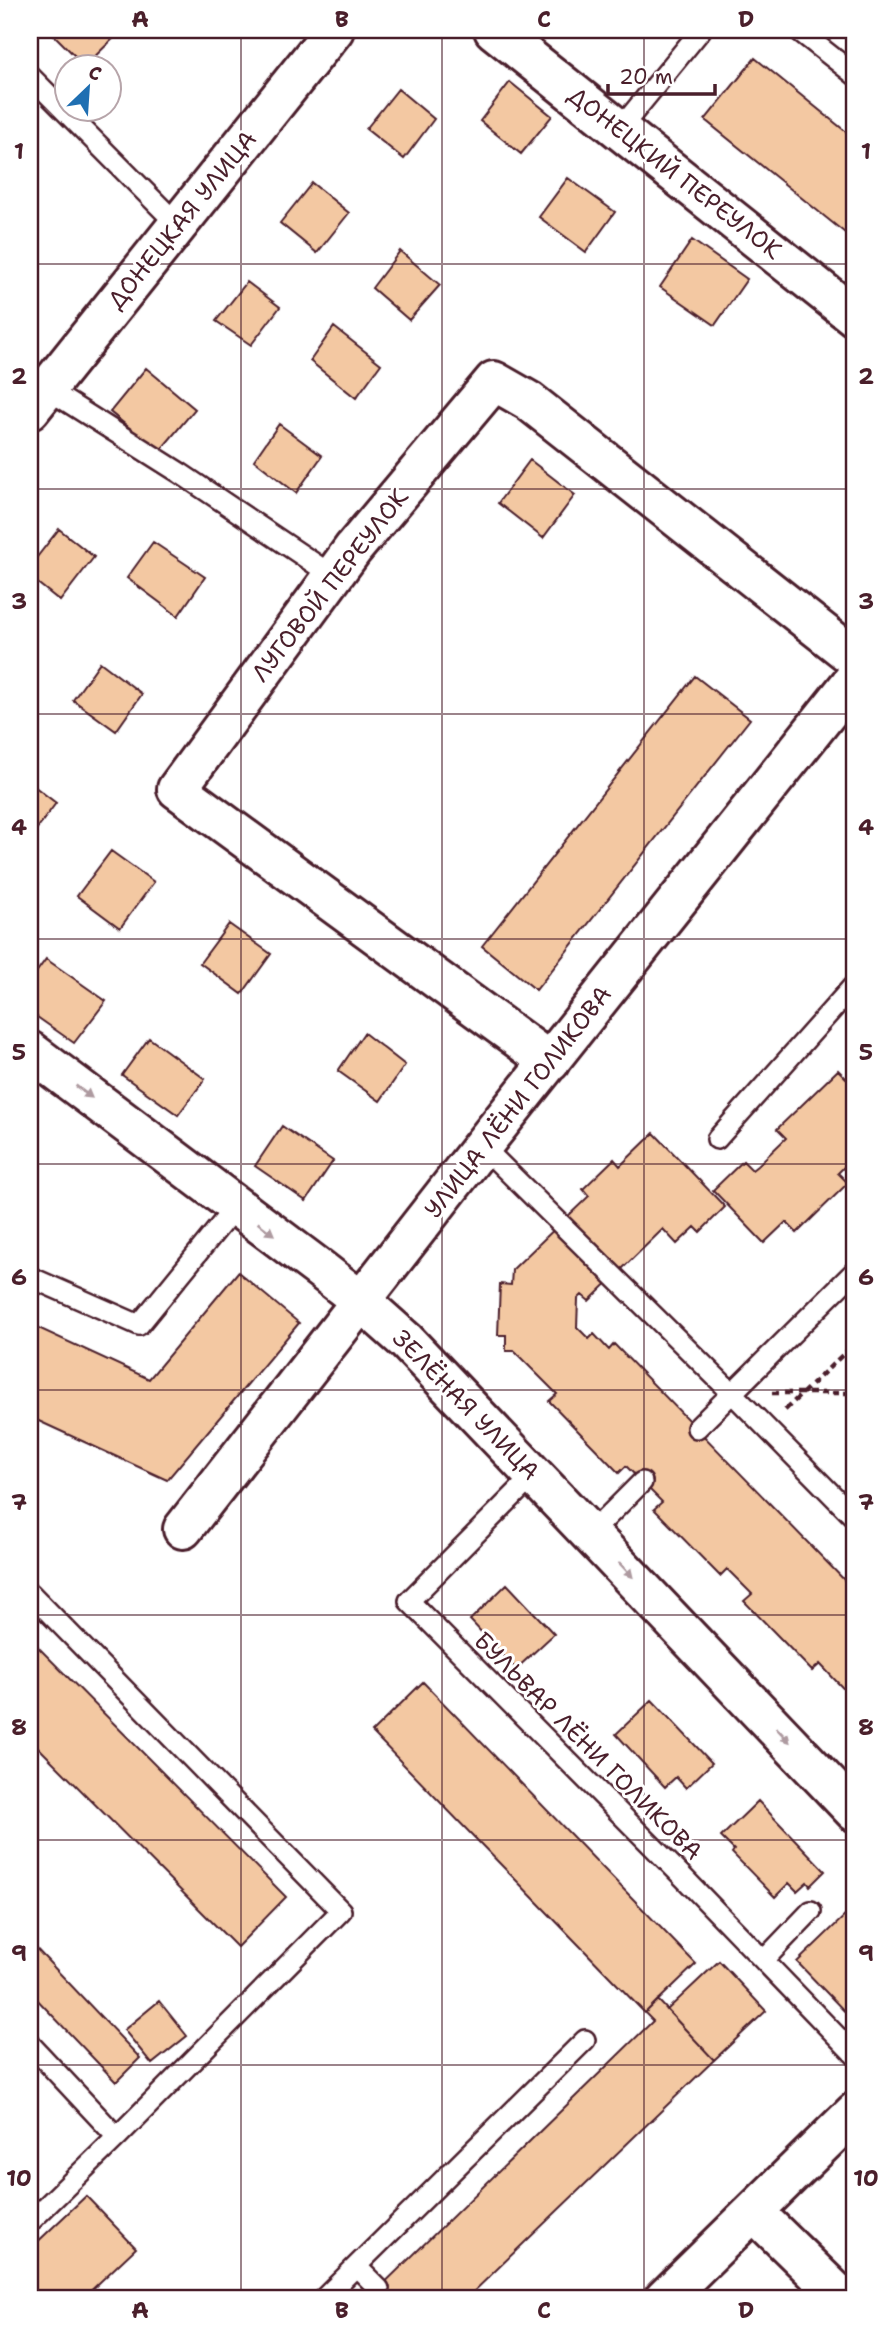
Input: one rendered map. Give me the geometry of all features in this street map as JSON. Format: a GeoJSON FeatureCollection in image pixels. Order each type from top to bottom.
{"type":"FeatureCollection","features":[{"type":"Feature","properties":{"kind":"street","name":"ДОНЕЦКАЯ УЛИЦА"},"geometry":{"type":"LineString","coordinates":[[38,400],[334,30]]}},
{"type":"Feature","properties":{"kind":"street","name":"ДОНЕЦКИЙ ПЕРЕУЛОК"},"geometry":{"type":"LineString","coordinates":[[494,30],[855,317]]}},
{"type":"Feature","properties":{"kind":"street","name":"ЛУГОВОЙ ПЕРЕУЛОК"},"geometry":{"type":"LineString","coordinates":[[550,1062],[177,789],[353,549],[494,381],[528,401],[855,658]]}},
{"type":"Feature","properties":{"kind":"street","name":"УЛИЦА ЛЁНИ ГОЛИКОВА"},"geometry":{"type":"LineString","coordinates":[[184,1529],[482,1146],[855,678]]}},
{"type":"Feature","properties":{"kind":"street","name":"ЗЕЛЁНАЯ УЛИЦА"},"geometry":{"type":"LineString","coordinates":[[30,1051],[361,1301],[406,1341],[855,1812]]}},
{"type":"Feature","properties":{"kind":"street"},"geometry":{"type":"LineString","coordinates":[[664,2299],[855,2112]]}},
{"type":"Feature","properties":{"kind":"street"},"geometry":{"type":"LineString","coordinates":[[754,2212],[843,2299]]}},
{"type":"Feature","properties":{"kind":"lane"},"geometry":{"type":"LineString","coordinates":[[620,130],[701,30]]}},
{"type":"Feature","properties":{"kind":"lane"},"geometry":{"type":"LineString","coordinates":[[798,30],[855,75]]}},
{"type":"Feature","properties":{"kind":"lane"},"geometry":{"type":"LineString","coordinates":[[30,76],[178,225]]}},
{"type":"Feature","properties":{"kind":"lane"},"geometry":{"type":"LineString","coordinates":[[38,400],[180,472],[333,576]]}},
{"type":"Feature","properties":{"kind":"lane"},"geometry":{"type":"LineString","coordinates":[[717,1139],[855,984]]}},
{"type":"Feature","properties":{"kind":"lane"},"geometry":{"type":"LineString","coordinates":[[482,1146],[733,1393],[855,1518]]}},
{"type":"Feature","properties":{"kind":"lane"},"geometry":{"type":"LineString","coordinates":[[30,1277],[139,1325],[236,1206]]}},
{"type":"Feature","properties":{"kind":"lane"},"geometry":{"type":"LineString","coordinates":[[697,1429],[855,1271]]}},
{"type":"Feature","properties":{"kind":"lane","name":"БУЛЬВАР ЛЁНИ ГОЛИКОВА"},"geometry":{"type":"LineString","coordinates":[[535,1475],[409,1601],[855,2055]]}},
{"type":"Feature","properties":{"kind":"lane"},"geometry":{"type":"LineString","coordinates":[[591,1533],[642,1482]]}},
{"type":"Feature","properties":{"kind":"lane"},"geometry":{"type":"LineString","coordinates":[[30,1593],[341,1911],[30,2222]]}},
{"type":"Feature","properties":{"kind":"lane"},"geometry":{"type":"LineString","coordinates":[[764,1960],[811,1911]]}},
{"type":"Feature","properties":{"kind":"lane"},"geometry":{"type":"LineString","coordinates":[[323,2299],[585,2040]]}},
{"type":"Feature","properties":{"kind":"lane"},"geometry":{"type":"LineString","coordinates":[[30,2044],[117,2137]]}},
{"type":"Feature","properties":{"kind":"lane"},"geometry":{"type":"LineString","coordinates":[[357,2267],[379,2289]]}},
{"type":"Feature","properties":{"kind":"path"},"geometry":{"type":"LineString","coordinates":[[766,1427],[855,1343]]}},
{"type":"Feature","properties":{"kind":"path"},"geometry":{"type":"LineString","coordinates":[[733,1393],[855,1393]]}},
{"type":"Feature","properties":{"kind":"building"},"geometry":{"type":"Polygon","coordinates":[[[49,30],[122,30],[99,52],[71,52],[49,30]]]}},
{"type":"Feature","properties":{"kind":"building"},"geometry":{"type":"Polygon","coordinates":[[[755,58],[855,139],[855,241],[705,120],[755,58]]]}},
{"type":"Feature","properties":{"kind":"building"},"geometry":{"type":"Polygon","coordinates":[[[510,82],[552,116],[521,154],[480,121],[510,82]]]}},
{"type":"Feature","properties":{"kind":"building"},"geometry":{"type":"Polygon","coordinates":[[[398,89],[434,119],[404,159],[366,129],[398,89]]]}},
{"type":"Feature","properties":{"kind":"building"},"geometry":{"type":"Polygon","coordinates":[[[568,178],[615,212],[586,252],[539,217],[568,178]]]}},
{"type":"Feature","properties":{"kind":"building"},"geometry":{"type":"Polygon","coordinates":[[[312,183],[349,213],[317,253],[280,223],[312,183]]]}},
{"type":"Feature","properties":{"kind":"building"},"geometry":{"type":"Polygon","coordinates":[[[692,240],[747,279],[715,325],[660,287],[692,240]]]}},
{"type":"Feature","properties":{"kind":"building"},"geometry":{"type":"Polygon","coordinates":[[[400,251],[440,285],[409,320],[372,288],[400,251]]]}},
{"type":"Feature","properties":{"kind":"building"},"geometry":{"type":"Polygon","coordinates":[[[247,282],[280,307],[251,345],[216,321],[247,282]]]}},
{"type":"Feature","properties":{"kind":"building"},"geometry":{"type":"Polygon","coordinates":[[[334,327],[381,364],[356,398],[310,361],[334,327]]]}},
{"type":"Feature","properties":{"kind":"building"},"geometry":{"type":"Polygon","coordinates":[[[146,368],[195,409],[159,452],[110,412],[146,368]]]}},
{"type":"Feature","properties":{"kind":"building"},"geometry":{"type":"Polygon","coordinates":[[[279,424],[322,456],[296,493],[254,460],[279,424]]]}},
{"type":"Feature","properties":{"kind":"building"},"geometry":{"type":"Polygon","coordinates":[[[530,460],[575,495],[543,538],[498,503],[530,460]]]}},
{"type":"Feature","properties":{"kind":"building"},"geometry":{"type":"Polygon","coordinates":[[[59,529],[94,557],[60,601],[30,577],[30,566],[59,529]]]}},
{"type":"Feature","properties":{"kind":"building"},"geometry":{"type":"Polygon","coordinates":[[[153,542],[205,577],[178,616],[127,578],[153,542]]]}},
{"type":"Feature","properties":{"kind":"building"},"geometry":{"type":"Polygon","coordinates":[[[100,662],[142,694],[116,731],[73,700],[100,662]]]}},
{"type":"Feature","properties":{"kind":"building"},"geometry":{"type":"Polygon","coordinates":[[[695,676],[750,719],[536,990],[482,946],[695,676]]]}},
{"type":"Feature","properties":{"kind":"building"},"geometry":{"type":"Polygon","coordinates":[[[30,783],[56,803],[30,838],[30,783]]]}},
{"type":"Feature","properties":{"kind":"building"},"geometry":{"type":"Polygon","coordinates":[[[111,851],[154,882],[120,928],[77,896],[111,851]]]}},
{"type":"Feature","properties":{"kind":"building"},"geometry":{"type":"Polygon","coordinates":[[[229,924],[271,954],[242,994],[200,963],[229,924]]]}},
{"type":"Feature","properties":{"kind":"building"},"geometry":{"type":"Polygon","coordinates":[[[46,959],[106,1001],[74,1043],[30,1012],[30,981],[46,959]]]}},
{"type":"Feature","properties":{"kind":"building"},"geometry":{"type":"Polygon","coordinates":[[[364,1033],[405,1065],[380,1101],[338,1071],[364,1033]]]}},
{"type":"Feature","properties":{"kind":"building"},"geometry":{"type":"Polygon","coordinates":[[[149,1038],[205,1079],[178,1115],[122,1075],[149,1038]]]}},
{"type":"Feature","properties":{"kind":"building"},"geometry":{"type":"Polygon","coordinates":[[[838,1070],[847,1079],[855,1070],[855,1156],[838,1173],[848,1183],[797,1233],[786,1222],[764,1243],[713,1190],[743,1161],[752,1170],[757,1166],[786,1138],[777,1129],[838,1070]]]}},
{"type":"Feature","properties":{"kind":"building"},"geometry":{"type":"Polygon","coordinates":[[[282,1126],[333,1161],[306,1201],[255,1166],[282,1126]]]}},
{"type":"Feature","properties":{"kind":"building"},"geometry":{"type":"Polygon","coordinates":[[[654,1133],[725,1207],[700,1232],[695,1227],[677,1244],[663,1229],[589,1301],[582,1295],[578,1299],[577,1327],[589,1339],[594,1334],[609,1350],[614,1344],[855,1591],[855,1701],[820,1664],[812,1671],[744,1601],[752,1594],[727,1569],[720,1576],[654,1509],[662,1502],[626,1466],[619,1473],[549,1401],[557,1394],[514,1351],[506,1351],[506,1335],[498,1335],[500,1284],[511,1285],[512,1270],[589,1196],[583,1189],[614,1159],[620,1166],[654,1133]]]}},
{"type":"Feature","properties":{"kind":"building"},"geometry":{"type":"Polygon","coordinates":[[[238,1272],[299,1323],[167,1480],[30,1417],[30,1324],[149,1379],[238,1272]]]}},
{"type":"Feature","properties":{"kind":"building"},"geometry":{"type":"Polygon","coordinates":[[[507,1584],[554,1634],[516,1669],[470,1620],[507,1584]]]}},
{"type":"Feature","properties":{"kind":"building"},"geometry":{"type":"Polygon","coordinates":[[[30,1639],[286,1897],[237,1947],[30,1739],[30,1639]]]}},
{"type":"Feature","properties":{"kind":"building"},"geometry":{"type":"Polygon","coordinates":[[[423,1682],[696,1964],[645,2013],[372,1732],[423,1682]]]}},
{"type":"Feature","properties":{"kind":"building"},"geometry":{"type":"Polygon","coordinates":[[[652,1700],[712,1763],[686,1788],[676,1777],[665,1787],[616,1734],[652,1700]]]}},
{"type":"Feature","properties":{"kind":"building"},"geometry":{"type":"Polygon","coordinates":[[[758,1801],[825,1871],[810,1886],[807,1882],[797,1891],[789,1883],[775,1897],[732,1853],[734,1850],[721,1837],[758,1801]]]}},
{"type":"Feature","properties":{"kind":"building"},"geometry":{"type":"Polygon","coordinates":[[[855,1906],[855,2011],[850,2017],[797,1962],[855,1906]]]}},
{"type":"Feature","properties":{"kind":"building"},"geometry":{"type":"Polygon","coordinates":[[[30,1942],[140,2058],[116,2082],[30,1992],[30,1942]]]}},
{"type":"Feature","properties":{"kind":"building"},"geometry":{"type":"Polygon","coordinates":[[[719,1961],[766,2011],[714,2060],[667,2010],[719,1961]]]}},
{"type":"Feature","properties":{"kind":"building"},"geometry":{"type":"Polygon","coordinates":[[[658,2000],[714,2060],[466,2299],[368,2299],[653,2021],[645,2013],[658,2000]]]}},
{"type":"Feature","properties":{"kind":"building"},"geometry":{"type":"Polygon","coordinates":[[[159,2001],[187,2036],[152,2064],[124,2030],[159,2001]]]}},
{"type":"Feature","properties":{"kind":"building"},"geometry":{"type":"Polygon","coordinates":[[[86,2196],[136,2248],[82,2299],[30,2299],[30,2249],[86,2196]]]}}]}
